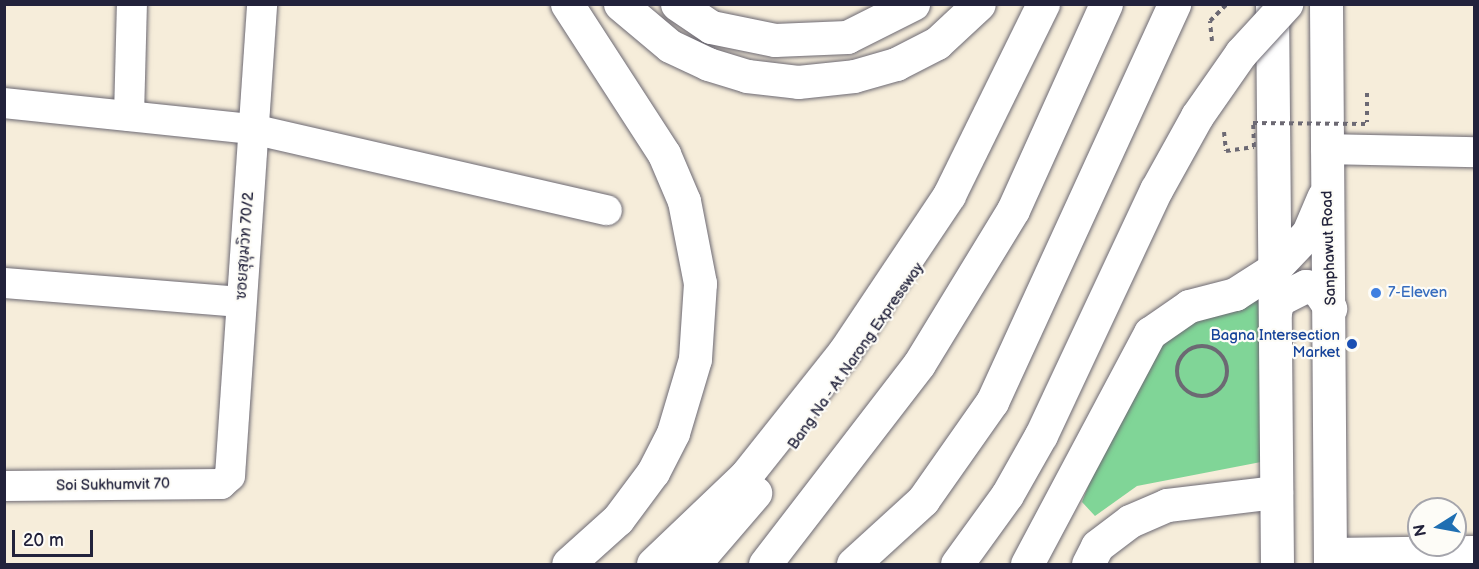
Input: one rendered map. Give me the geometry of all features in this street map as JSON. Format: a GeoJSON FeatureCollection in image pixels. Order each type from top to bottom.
{"type":"FeatureCollection","features":[{"type":"Feature","properties":{"kind":"main road"},"geometry":{"type":"LineString","coordinates":[[567,4],[664,154],[684,201],[700,283],[695,359],[673,433],[653,472],[618,519],[568,564]]}},
{"type":"Feature","properties":{"kind":"main road"},"geometry":{"type":"LineString","coordinates":[[620,4],[670,46],[708,64],[747,76],[798,82],[854,76],[896,64],[937,43],[979,4]]}},
{"type":"Feature","properties":{"kind":"main road"},"geometry":{"type":"LineString","coordinates":[[677,4],[711,27],[775,40],[847,37],[913,4]]}},
{"type":"Feature","properties":{"kind":"main road"},"geometry":{"type":"LineString","coordinates":[[653,564],[746,475],[844,352],[949,195],[1043,4]]}},
{"type":"Feature","properties":{"kind":"main road","name":"Bang Na - At Narong Expressway"},"geometry":{"type":"LineString","coordinates":[[694,564],[778,465],[895,307],[973,184],[1062,4]]}},
{"type":"Feature","properties":{"kind":"main road"},"geometry":{"type":"LineString","coordinates":[[765,564],[920,364],[1013,210],[1106,4]]}},
{"type":"Feature","properties":{"kind":"main road"},"geometry":{"type":"LineString","coordinates":[[789,564],[919,395],[1021,231],[1130,4]]}},
{"type":"Feature","properties":{"kind":"main road"},"geometry":{"type":"LineString","coordinates":[[853,564],[923,500],[992,402],[1174,4]]}},
{"type":"Feature","properties":{"kind":"main road"},"geometry":{"type":"LineString","coordinates":[[1277,9],[1274,269],[1277,564]]}},
{"type":"Feature","properties":{"kind":"main road"},"geometry":{"type":"LineString","coordinates":[[957,564],[1007,495],[1041,435],[1156,190],[1197,116],[1241,53],[1277,9]]}},
{"type":"Feature","properties":{"kind":"main road","name":"Sanphawut Road"},"geometry":{"type":"LineString","coordinates":[[1326,10],[1326,149],[1330,308],[1330,559]]}},
{"type":"Feature","properties":{"kind":"main road"},"geometry":{"type":"LineString","coordinates":[[1027,564],[1150,333],[1189,306],[1235,294],[1274,269],[1308,233],[1327,187]]}},
{"type":"Feature","properties":{"kind":"main road"},"geometry":{"type":"LineString","coordinates":[[1275,312],[1278,300],[1306,286],[1318,290],[1330,308]]}},
{"type":"Feature","properties":{"kind":"main road"},"geometry":{"type":"LineString","coordinates":[[1088,564],[1097,546],[1130,521],[1167,505],[1276,492]]}},
{"type":"Feature","properties":{"kind":"street"},"geometry":{"type":"LineString","coordinates":[[129,116],[132,4]]}},
{"type":"Feature","properties":{"kind":"street","name":"ซอยสุขุมวิท 70/2"},"geometry":{"type":"LineString","coordinates":[[221,484],[230,476],[262,4]]}},
{"type":"Feature","properties":{"kind":"street"},"geometry":{"type":"LineString","coordinates":[[4,103],[252,129],[607,210]]}},
{"type":"Feature","properties":{"kind":"street"},"geometry":{"type":"LineString","coordinates":[[1326,149],[1474,152]]}},
{"type":"Feature","properties":{"kind":"street"},"geometry":{"type":"LineString","coordinates":[[4,283],[241,302]]}},
{"type":"Feature","properties":{"kind":"street","name":"Soi Sukhumvit 70"},"geometry":{"type":"LineString","coordinates":[[4,486],[221,484]]}},
{"type":"Feature","properties":{"kind":"street"},"geometry":{"type":"LineString","coordinates":[[1330,559],[1474,551]]}},
{"type":"Feature","properties":{"kind":"path"},"geometry":{"type":"LineString","coordinates":[[1226,151],[1254,147],[1253,123],[1367,124],[1367,93]]}},
{"type":"Feature","properties":{"kind":"path"},"geometry":{"type":"LineString","coordinates":[[1202,346],[1219,352],[1227,374],[1220,390],[1204,397],[1187,391],[1177,368],[1185,353],[1202,346]]}},
{"type":"Feature","properties":{"kind":"green space"},"geometry":{"type":"Polygon","coordinates":[[[1263,294],[1261,462],[1137,486],[1095,516],[1082,502],[1117,411],[1173,323],[1263,294]]]}},
{"type":"Feature","properties":{"kind":"place","name":"7-Eleven"},"geometry":{"type":"Point","coordinates":[1376,293]}},
{"type":"Feature","properties":{"kind":"place","name":"Bagna Intersection Market"},"geometry":{"type":"Point","coordinates":[1352,344]}}]}
